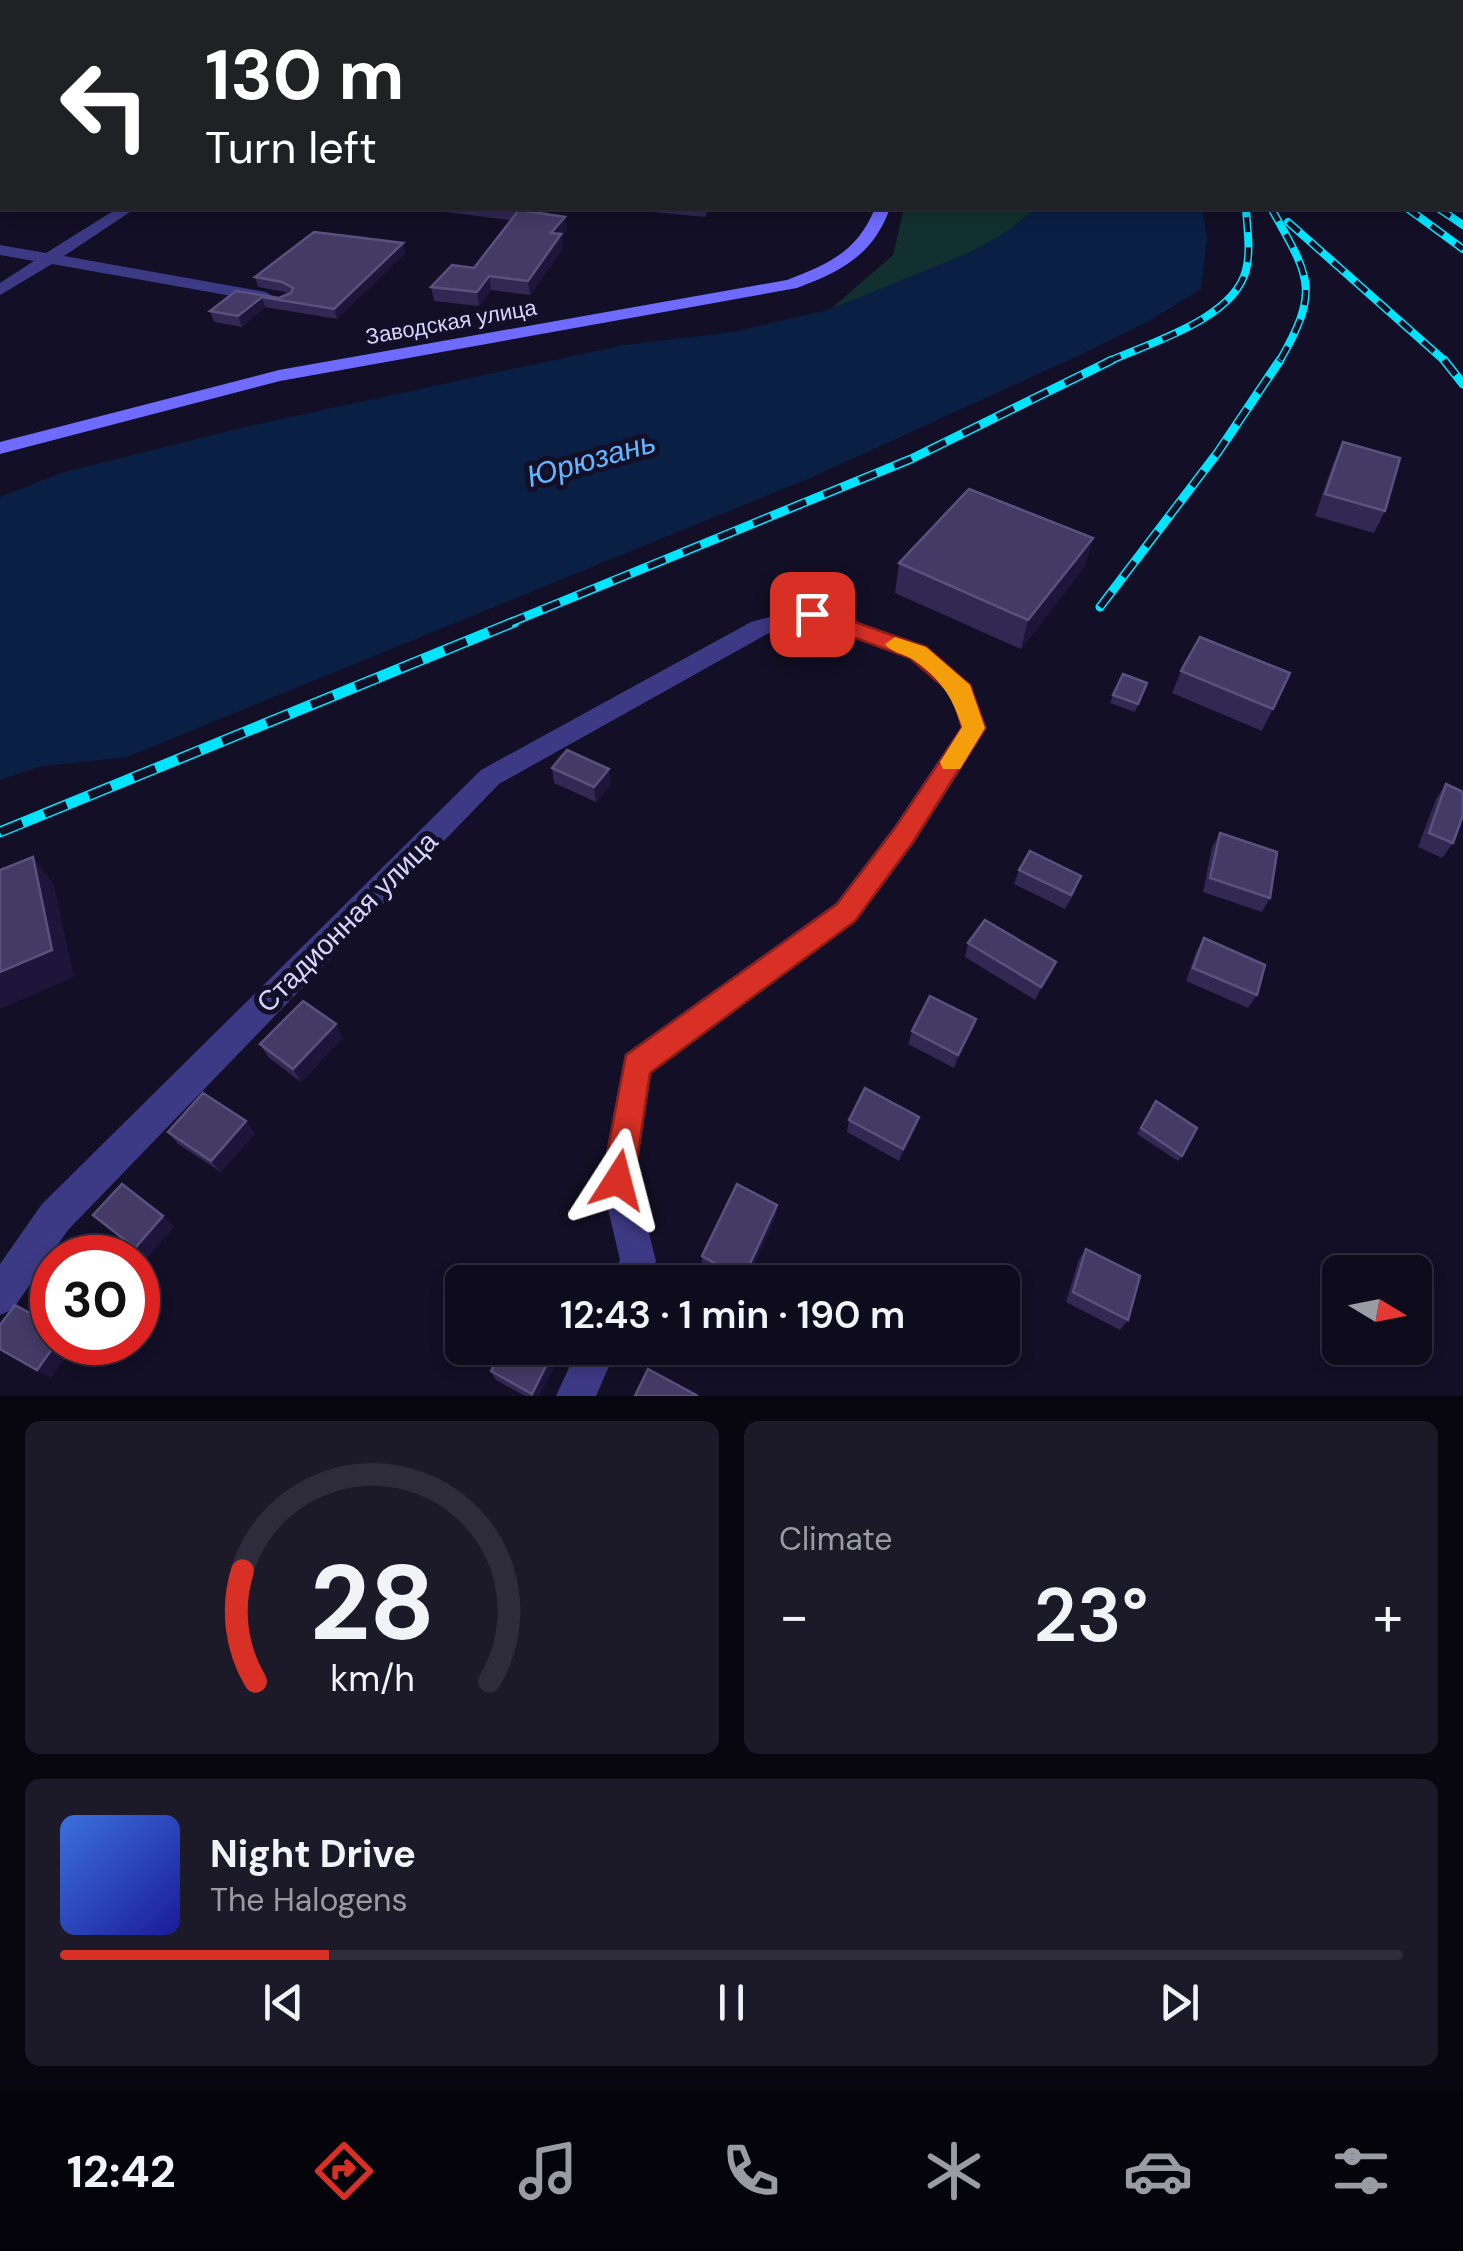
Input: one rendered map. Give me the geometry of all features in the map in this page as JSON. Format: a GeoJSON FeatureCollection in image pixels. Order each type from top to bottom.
{"type":"FeatureCollection","features":[{"type":"Feature","properties":{"kind":"street"},"geometry":{"type":"LineString","coordinates":[[0,290],[125,210]]}},
{"type":"Feature","properties":{"kind":"street","name":"Заводская улица"},"geometry":{"type":"LineString","coordinates":[[0,448],[279,376],[791,284],[838,266],[867,244],[881,210]]}},
{"type":"Feature","properties":{"kind":"street"},"geometry":{"type":"LineString","coordinates":[[0,250],[283,300]]}},
{"type":"Feature","properties":{"kind":"street","name":"Стадионная улица"},"geometry":{"type":"LineString","coordinates":[[0,1296],[55,1217],[490,776],[759,628],[812,614],[918,652],[962,690],[974,728],[904,835],[846,912],[636,1065],[618,1180],[636,1265]]}},
{"type":"Feature","properties":{"kind":"street"},"geometry":{"type":"LineString","coordinates":[[576,1396],[590,1365]]}},
{"type":"Feature","properties":{"kind":"green space"},"geometry":{"type":"Polygon","coordinates":[[[904,210],[1035,210],[1018,225],[968,255],[831,309],[893,255],[904,210]]]}},
{"type":"Feature","properties":{"kind":"water","name":"Юрюзань"},"geometry":{"type":"Polygon","coordinates":[[[1034,210],[1202,210],[1207,238],[1201,289],[1149,321],[1080,355],[810,478],[127,757],[38,767],[0,780],[0,497],[61,473],[249,426],[624,345],[733,332],[831,309],[968,253],[1003,234],[1034,210]]]}},
{"type":"Feature","properties":{"kind":"building"},"geometry":{"type":"Polygon","coordinates":[[[519,210],[565,217],[551,233],[561,234],[528,281],[489,276],[477,292],[431,287],[452,265],[474,268],[519,210]]]}},
{"type":"Feature","properties":{"kind":"building"},"geometry":{"type":"Polygon","coordinates":[[[314,232],[403,243],[334,309],[262,297],[238,316],[210,311],[236,291],[279,298],[291,293],[293,288],[282,282],[255,277],[314,232]]]}},
{"type":"Feature","properties":{"kind":"building"},"geometry":{"type":"Polygon","coordinates":[[[1343,442],[1400,458],[1385,511],[1325,494],[1343,442]]]}},
{"type":"Feature","properties":{"kind":"building"},"geometry":{"type":"Polygon","coordinates":[[[969,489],[1093,538],[1028,620],[899,563],[969,489]]]}},
{"type":"Feature","properties":{"kind":"building"},"geometry":{"type":"Polygon","coordinates":[[[1200,637],[1290,673],[1273,709],[1181,671],[1200,637]]]}},
{"type":"Feature","properties":{"kind":"building"},"geometry":{"type":"Polygon","coordinates":[[[1123,674],[1147,683],[1138,704],[1113,695],[1123,674]]]}},
{"type":"Feature","properties":{"kind":"building"},"geometry":{"type":"Polygon","coordinates":[[[567,750],[609,769],[594,787],[552,768],[567,750]]]}},
{"type":"Feature","properties":{"kind":"building"},"geometry":{"type":"Polygon","coordinates":[[[1446,784],[1463,792],[1463,815],[1453,843],[1429,833],[1446,784]]]}},
{"type":"Feature","properties":{"kind":"building"},"geometry":{"type":"Polygon","coordinates":[[[1220,833],[1277,852],[1270,898],[1210,878],[1220,833]]]}},
{"type":"Feature","properties":{"kind":"building"},"geometry":{"type":"Polygon","coordinates":[[[1030,851],[1081,876],[1071,895],[1019,870],[1030,851]]]}},
{"type":"Feature","properties":{"kind":"building"},"geometry":{"type":"Polygon","coordinates":[[[33,857],[52,950],[0,972],[0,870],[33,857]]]}},
{"type":"Feature","properties":{"kind":"building"},"geometry":{"type":"Polygon","coordinates":[[[985,920],[1056,962],[1041,987],[968,943],[985,920]]]}},
{"type":"Feature","properties":{"kind":"building"},"geometry":{"type":"Polygon","coordinates":[[[1204,938],[1265,965],[1257,995],[1193,968],[1204,938]]]}},
{"type":"Feature","properties":{"kind":"building"},"geometry":{"type":"Polygon","coordinates":[[[930,996],[976,1019],[958,1055],[912,1031],[930,996]]]}},
{"type":"Feature","properties":{"kind":"building"},"geometry":{"type":"Polygon","coordinates":[[[303,1001],[336,1024],[293,1069],[260,1044],[303,1001]]]}},
{"type":"Feature","properties":{"kind":"building"},"geometry":{"type":"Polygon","coordinates":[[[865,1088],[919,1117],[903,1149],[849,1120],[865,1088]]]}},
{"type":"Feature","properties":{"kind":"building"},"geometry":{"type":"Polygon","coordinates":[[[203,1093],[246,1121],[211,1161],[168,1132],[203,1093]]]}},
{"type":"Feature","properties":{"kind":"building"},"geometry":{"type":"Polygon","coordinates":[[[1156,1101],[1197,1128],[1182,1156],[1141,1128],[1156,1101]]]}},
{"type":"Feature","properties":{"kind":"building"},"geometry":{"type":"Polygon","coordinates":[[[122,1184],[163,1216],[146,1235],[118,1235],[93,1215],[122,1184]]]}},
{"type":"Feature","properties":{"kind":"building"},"geometry":{"type":"Polygon","coordinates":[[[737,1184],[777,1205],[749,1265],[718,1265],[702,1256],[737,1184]]]}},
{"type":"Feature","properties":{"kind":"building"},"geometry":{"type":"Polygon","coordinates":[[[1086,1249],[1140,1276],[1128,1320],[1073,1292],[1086,1249]]]}},
{"type":"Feature","properties":{"kind":"building"},"geometry":{"type":"Polygon","coordinates":[[[15,1305],[30,1313],[30,1365],[41,1365],[37,1370],[0,1349],[0,1325],[15,1305]]]}},
{"type":"Feature","properties":{"kind":"building"},"geometry":{"type":"Polygon","coordinates":[[[494,1365],[546,1365],[532,1394],[491,1371],[494,1365]]]}},
{"type":"Feature","properties":{"kind":"building"},"geometry":{"type":"Polygon","coordinates":[[[648,1369],[698,1396],[635,1396],[648,1369]]]}},
{"type":"Feature","properties":{"kind":"railway"},"geometry":{"type":"LineString","coordinates":[[1107,362],[1188,327],[1225,302],[1246,270],[1246,210]]}},
{"type":"Feature","properties":{"kind":"railway"},"geometry":{"type":"LineString","coordinates":[[1272,210],[1295,251],[1305,284],[1301,317],[1279,362]]}},
{"type":"Feature","properties":{"kind":"railway"},"geometry":{"type":"LineString","coordinates":[[1410,210],[1463,249]]}},
{"type":"Feature","properties":{"kind":"railway"},"geometry":{"type":"LineString","coordinates":[[1441,210],[1463,225]]}},
{"type":"Feature","properties":{"kind":"railway"},"geometry":{"type":"LineString","coordinates":[[1288,222],[1445,361]]}},
{"type":"Feature","properties":{"kind":"railway"},"geometry":{"type":"LineString","coordinates":[[507,624],[911,459],[1112,360]]}},
{"type":"Feature","properties":{"kind":"railway"},"geometry":{"type":"LineString","coordinates":[[1100,607],[1218,452],[1280,360]]}},
{"type":"Feature","properties":{"kind":"railway"},"geometry":{"type":"LineString","coordinates":[[1445,361],[1463,384]]}},
{"type":"Feature","properties":{"kind":"railway"},"geometry":{"type":"LineString","coordinates":[[0,832],[514,622]]}},
{"type":"Feature","properties":{"kind":"slow traffic"},"geometry":{"type":"LineString","coordinates":[[895,644],[918,652],[962,690],[974,728],[951,762]]}},
{"type":"Feature","properties":{"kind":"route"},"geometry":{"type":"LineString","coordinates":[[618,1180],[636,1065],[846,912],[904,835],[974,728],[962,690],[918,652],[812,614]]}}]}
